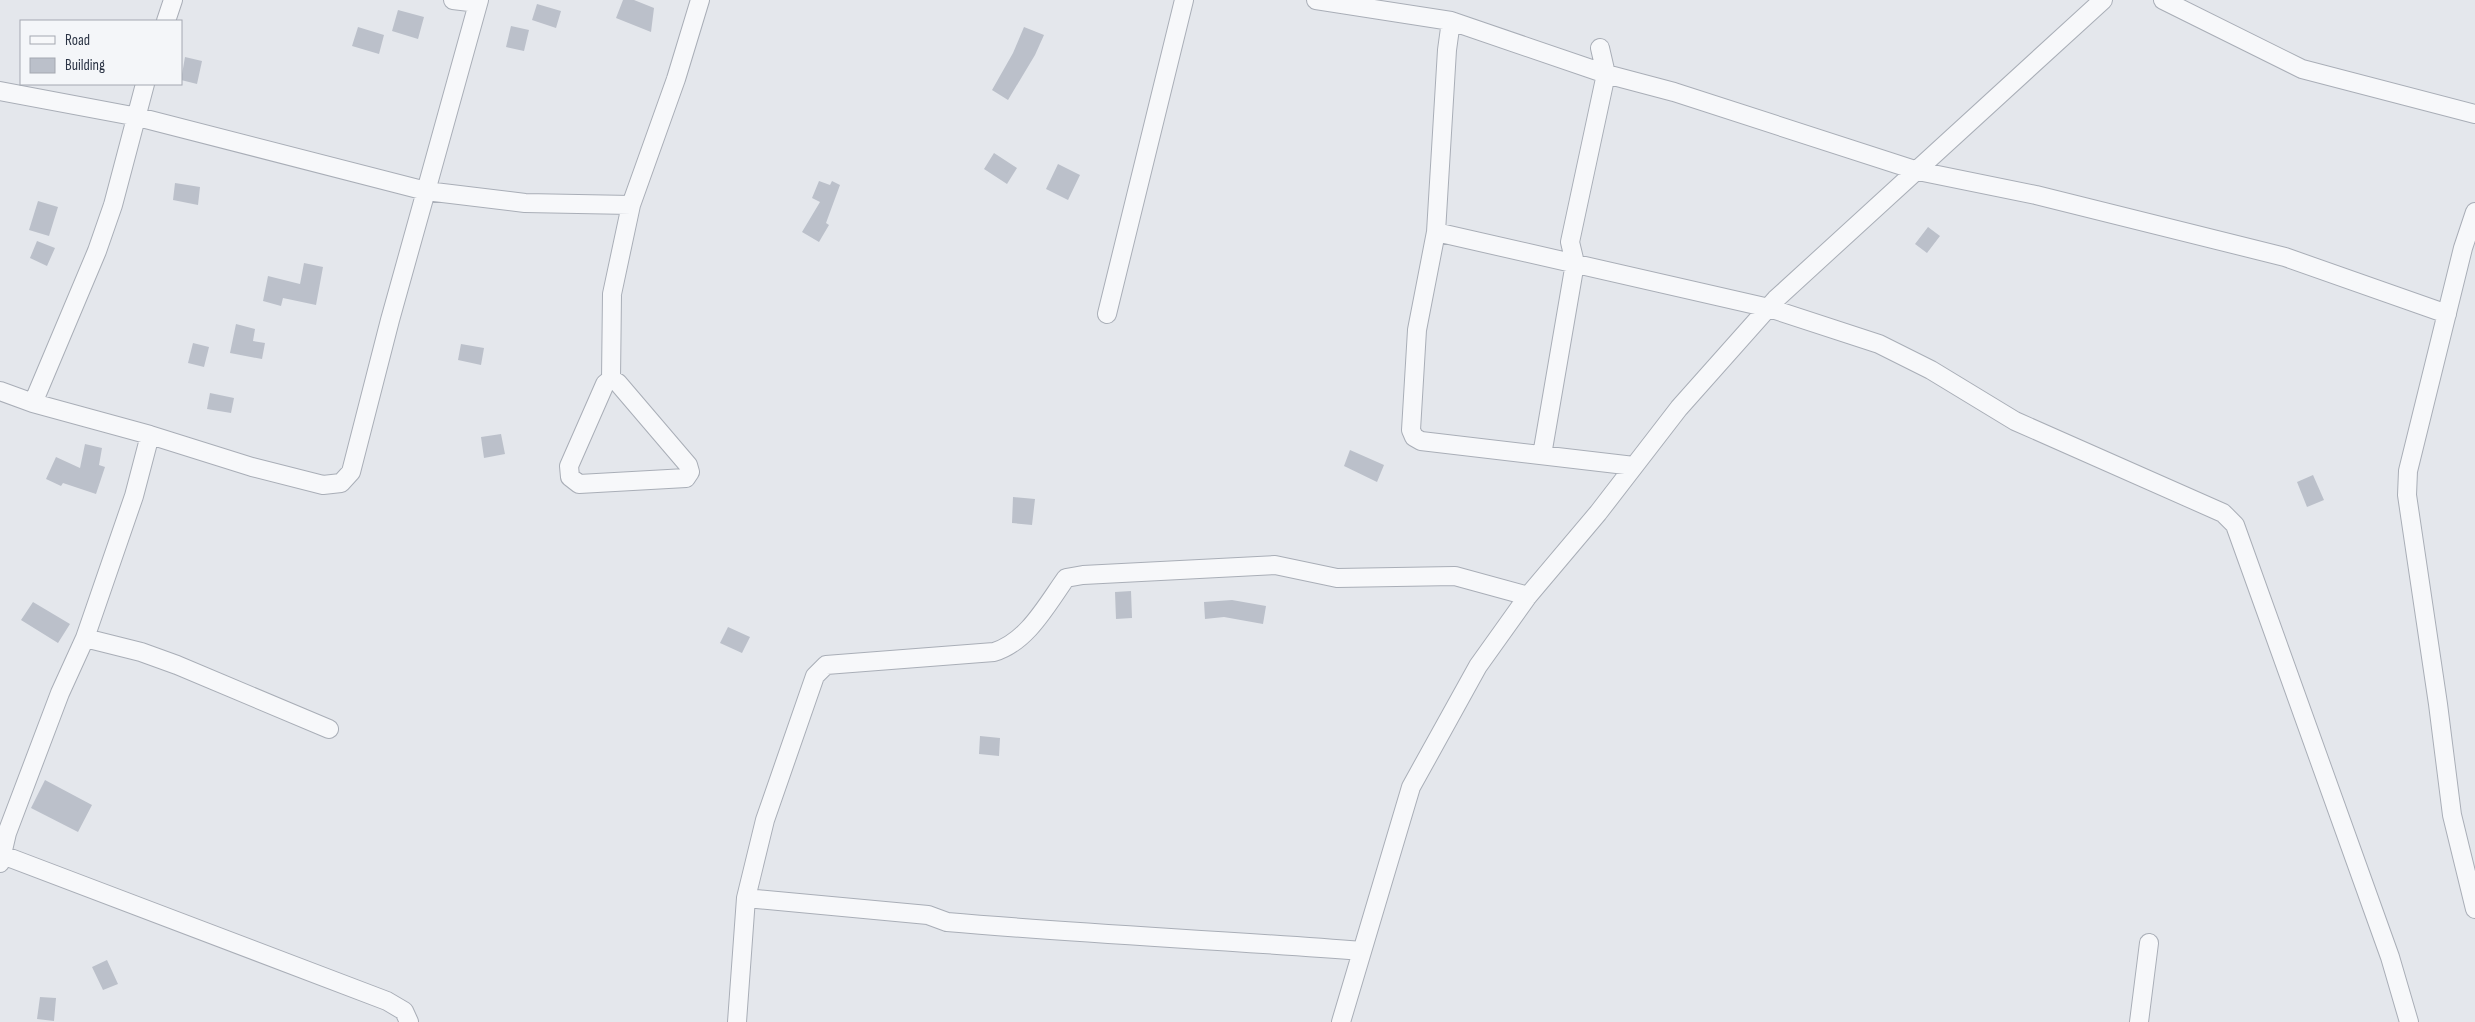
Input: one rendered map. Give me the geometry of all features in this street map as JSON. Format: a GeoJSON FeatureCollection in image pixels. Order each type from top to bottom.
{"type":"FeatureCollection","features":[{"type":"Feature","properties":{"kind":"street"},"geometry":{"type":"LineString","coordinates":[[166,20],[173,0]]}},
{"type":"Feature","properties":{"kind":"street"},"geometry":{"type":"LineString","coordinates":[[0,391],[33,403],[150,435],[252,467],[323,485],[341,483],[351,472],[390,320],[478,2],[453,0]]}},
{"type":"Feature","properties":{"kind":"street"},"geometry":{"type":"LineString","coordinates":[[611,379],[618,383],[688,464],[690,472],[686,478],[579,484],[570,477],[569,466],[605,384],[611,379],[612,294],[631,205],[676,79],[700,0]]}},
{"type":"Feature","properties":{"kind":"street"},"geometry":{"type":"LineString","coordinates":[[1107,314],[1184,0]]}},
{"type":"Feature","properties":{"kind":"street"},"geometry":{"type":"LineString","coordinates":[[1316,0],[1451,21],[1606,74],[1674,92],[1918,171],[2036,195],[2285,257],[2447,314]]}},
{"type":"Feature","properties":{"kind":"street"},"geometry":{"type":"LineString","coordinates":[[1341,1022],[1411,787],[1478,666],[1528,596],[1679,408],[1769,308],[2103,0]]}},
{"type":"Feature","properties":{"kind":"street"},"geometry":{"type":"LineString","coordinates":[[2163,0],[2302,69],[2475,114]]}},
{"type":"Feature","properties":{"kind":"street"},"geometry":{"type":"LineString","coordinates":[[1451,21],[1447,50],[1436,232],[1417,330],[1411,430],[1414,437],[1421,441],[1634,466]]}},
{"type":"Feature","properties":{"kind":"street"},"geometry":{"type":"LineString","coordinates":[[1542,455],[1575,263],[1570,242],[1606,74],[1600,48]]}},
{"type":"Feature","properties":{"kind":"street"},"geometry":{"type":"LineString","coordinates":[[33,403],[97,251],[138,117],[146,85]]}},
{"type":"Feature","properties":{"kind":"street"},"geometry":{"type":"LineString","coordinates":[[0,91],[138,117],[426,192],[525,203],[631,205]]}},
{"type":"Feature","properties":{"kind":"street"},"geometry":{"type":"LineString","coordinates":[[2475,212],[2463,248],[2408,471],[2407,495],[2438,704],[2452,815],[2475,909]]}},
{"type":"Feature","properties":{"kind":"street"},"geometry":{"type":"LineString","coordinates":[[1436,232],[1769,308],[1879,344],[1931,370],[2015,421],[2223,513],[2235,525],[2390,957],[2409,1022]]}},
{"type":"Feature","properties":{"kind":"street"},"geometry":{"type":"LineString","coordinates":[[150,435],[134,496],[85,638],[60,693],[8,833],[1,857],[386,1000],[404,1010],[409,1022]]}},
{"type":"Feature","properties":{"kind":"street"},"geometry":{"type":"LineString","coordinates":[[737,1022],[746,898],[765,820],[815,676],[826,665],[994,652],[1007,648],[1020,639],[1066,578],[1083,575],[1275,566],[1337,578],[1455,576],[1528,596]]}},
{"type":"Feature","properties":{"kind":"street"},"geometry":{"type":"LineString","coordinates":[[85,638],[141,652],[177,665],[329,729]]}},
{"type":"Feature","properties":{"kind":"street"},"geometry":{"type":"LineString","coordinates":[[746,898],[928,915],[947,922],[1087,934],[1183,937],[1362,951]]}},
{"type":"Feature","properties":{"kind":"street"},"geometry":{"type":"LineString","coordinates":[[2139,1022],[2149,944]]}},
{"type":"Feature","properties":{"kind":"building"},"geometry":{"type":"Polygon","coordinates":[[[623,0],[634,0],[654,8],[651,32],[616,18],[623,0]]]}},
{"type":"Feature","properties":{"kind":"building"},"geometry":{"type":"Polygon","coordinates":[[[537,4],[561,11],[556,28],[532,20],[537,4]]]}},
{"type":"Feature","properties":{"kind":"building"},"geometry":{"type":"Polygon","coordinates":[[[398,10],[424,17],[418,39],[392,31],[398,10]]]}},
{"type":"Feature","properties":{"kind":"building"},"geometry":{"type":"Polygon","coordinates":[[[511,26],[529,30],[524,51],[506,47],[511,26]]]}},
{"type":"Feature","properties":{"kind":"building"},"geometry":{"type":"Polygon","coordinates":[[[358,27],[384,35],[379,54],[352,46],[358,27]]]}},
{"type":"Feature","properties":{"kind":"building"},"geometry":{"type":"Polygon","coordinates":[[[1024,27],[1044,35],[1035,55],[1008,100],[992,90],[1013,53],[1024,27]]]}},
{"type":"Feature","properties":{"kind":"building"},"geometry":{"type":"Polygon","coordinates":[[[185,57],[202,61],[197,84],[182,80],[185,57]]]}},
{"type":"Feature","properties":{"kind":"building"},"geometry":{"type":"Polygon","coordinates":[[[994,153],[1017,168],[1007,184],[984,169],[994,153]]]}},
{"type":"Feature","properties":{"kind":"building"},"geometry":{"type":"Polygon","coordinates":[[[1058,164],[1080,175],[1068,200],[1046,189],[1058,164]]]}},
{"type":"Feature","properties":{"kind":"building"},"geometry":{"type":"Polygon","coordinates":[[[819,181],[830,185],[832,181],[840,185],[826,223],[829,225],[819,242],[802,232],[820,202],[812,198],[819,181]]]}},
{"type":"Feature","properties":{"kind":"building"},"geometry":{"type":"Polygon","coordinates":[[[175,183],[200,187],[198,205],[173,200],[175,183]]]}},
{"type":"Feature","properties":{"kind":"building"},"geometry":{"type":"Polygon","coordinates":[[[38,201],[58,207],[49,236],[29,230],[38,201]]]}},
{"type":"Feature","properties":{"kind":"building"},"geometry":{"type":"Polygon","coordinates":[[[1928,227],[1940,236],[1927,253],[1915,244],[1928,227]]]}},
{"type":"Feature","properties":{"kind":"building"},"geometry":{"type":"Polygon","coordinates":[[[37,241],[55,248],[47,266],[30,258],[37,241]]]}},
{"type":"Feature","properties":{"kind":"building"},"geometry":{"type":"Polygon","coordinates":[[[304,263],[323,267],[316,305],[283,298],[281,306],[263,301],[268,276],[300,284],[304,263]]]}},
{"type":"Feature","properties":{"kind":"building"},"geometry":{"type":"Polygon","coordinates":[[[236,324],[255,329],[253,341],[265,343],[262,359],[230,353],[236,324]]]}},
{"type":"Feature","properties":{"kind":"building"},"geometry":{"type":"Polygon","coordinates":[[[193,343],[209,347],[204,367],[188,363],[193,343]]]}},
{"type":"Feature","properties":{"kind":"building"},"geometry":{"type":"Polygon","coordinates":[[[461,344],[484,348],[481,365],[458,360],[461,344]]]}},
{"type":"Feature","properties":{"kind":"building"},"geometry":{"type":"Polygon","coordinates":[[[210,393],[234,398],[231,413],[207,409],[210,393]]]}},
{"type":"Feature","properties":{"kind":"building"},"geometry":{"type":"Polygon","coordinates":[[[501,434],[505,454],[484,458],[481,437],[501,434]]]}},
{"type":"Feature","properties":{"kind":"building"},"geometry":{"type":"Polygon","coordinates":[[[85,444],[102,448],[99,465],[105,467],[96,494],[63,483],[61,486],[46,479],[56,457],[80,468],[85,444]]]}},
{"type":"Feature","properties":{"kind":"building"},"geometry":{"type":"Polygon","coordinates":[[[1350,450],[1384,465],[1377,482],[1344,466],[1350,450]]]}},
{"type":"Feature","properties":{"kind":"building"},"geometry":{"type":"Polygon","coordinates":[[[2313,475],[2324,500],[2307,507],[2297,482],[2313,475]]]}},
{"type":"Feature","properties":{"kind":"building"},"geometry":{"type":"Polygon","coordinates":[[[1013,497],[1035,499],[1032,525],[1012,523],[1013,497]]]}},
{"type":"Feature","properties":{"kind":"building"},"geometry":{"type":"Polygon","coordinates":[[[1131,591],[1132,618],[1116,619],[1115,592],[1131,591]]]}},
{"type":"Feature","properties":{"kind":"building"},"geometry":{"type":"Polygon","coordinates":[[[1232,600],[1266,606],[1263,624],[1224,617],[1205,619],[1204,602],[1232,600]]]}},
{"type":"Feature","properties":{"kind":"building"},"geometry":{"type":"Polygon","coordinates":[[[33,602],[70,624],[58,643],[21,620],[33,602]]]}},
{"type":"Feature","properties":{"kind":"building"},"geometry":{"type":"Polygon","coordinates":[[[728,627],[750,637],[742,653],[720,643],[728,627]]]}},
{"type":"Feature","properties":{"kind":"building"},"geometry":{"type":"Polygon","coordinates":[[[980,736],[1000,738],[999,756],[979,754],[980,736]]]}},
{"type":"Feature","properties":{"kind":"building"},"geometry":{"type":"Polygon","coordinates":[[[45,780],[92,805],[78,832],[31,808],[45,780]]]}},
{"type":"Feature","properties":{"kind":"building"},"geometry":{"type":"Polygon","coordinates":[[[107,960],[118,984],[103,990],[92,967],[107,960]]]}},
{"type":"Feature","properties":{"kind":"building"},"geometry":{"type":"Polygon","coordinates":[[[40,997],[56,998],[54,1021],[37,1019],[40,997]]]}}]}
